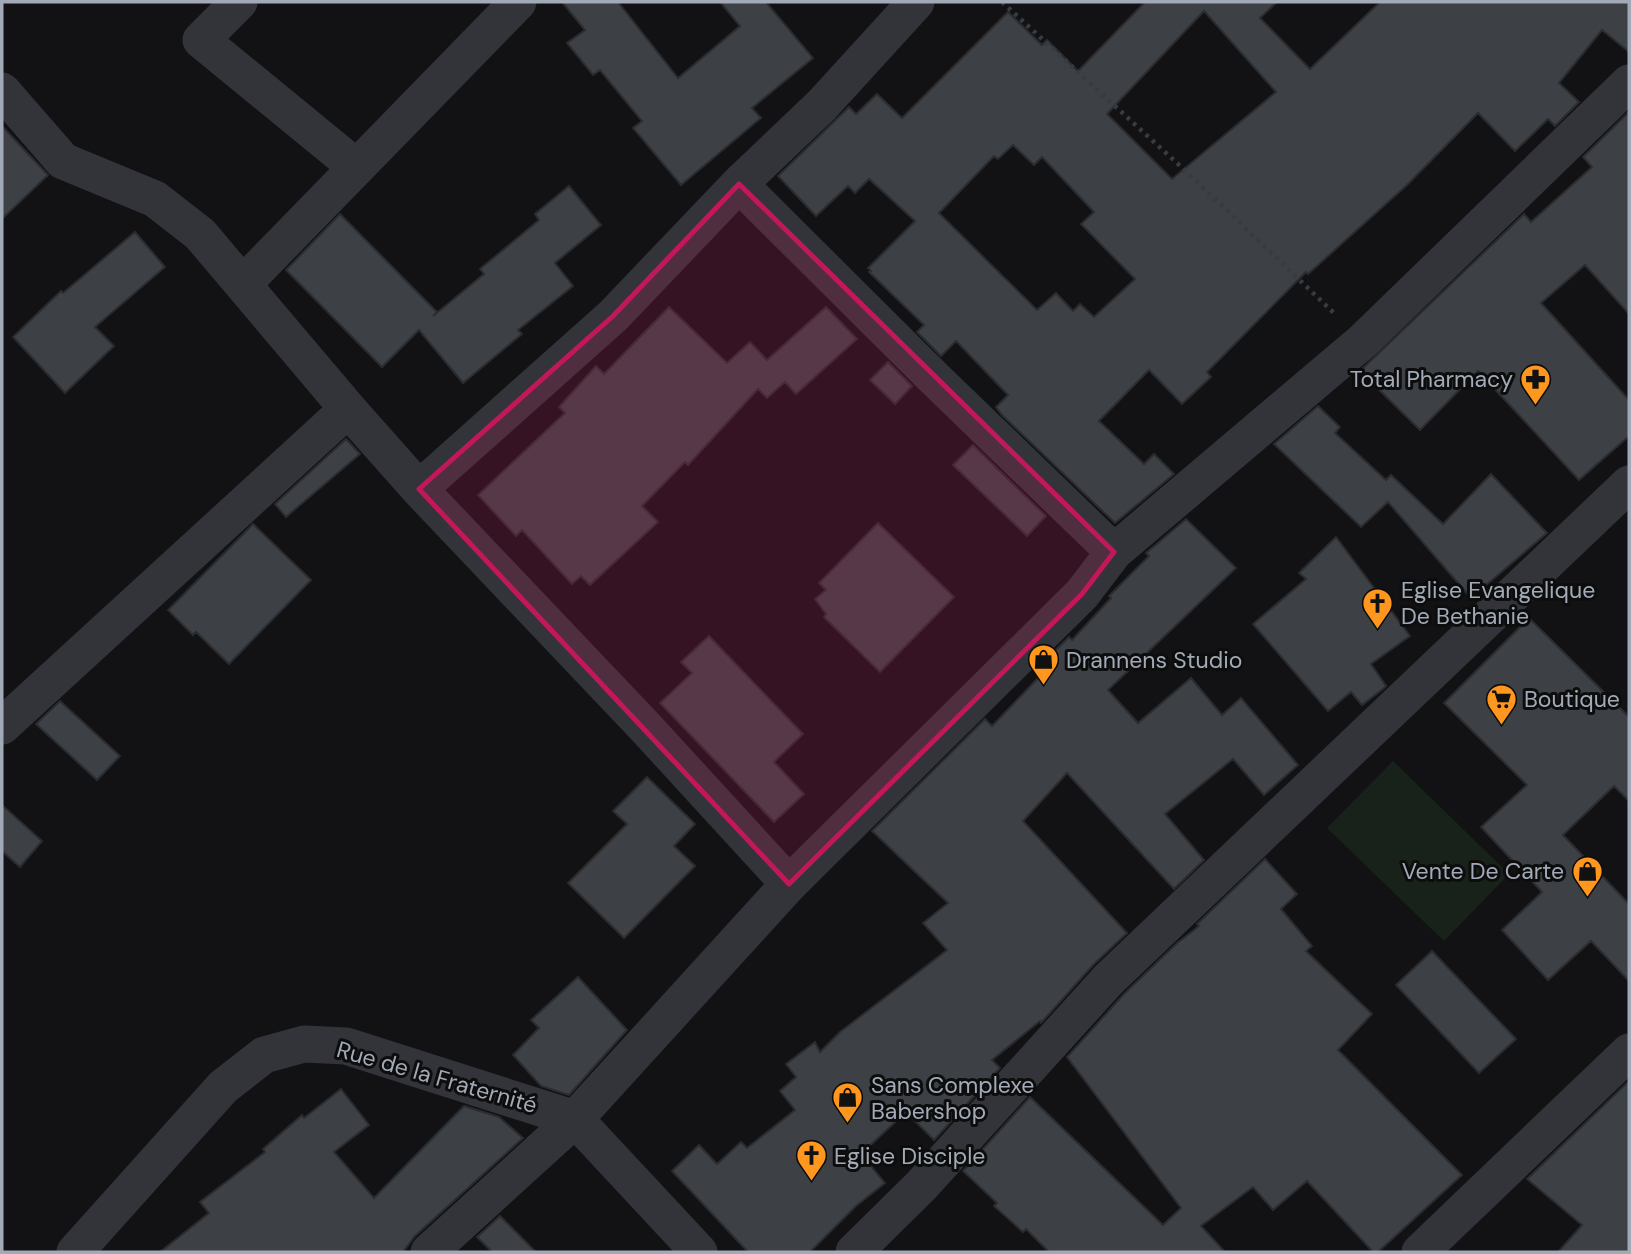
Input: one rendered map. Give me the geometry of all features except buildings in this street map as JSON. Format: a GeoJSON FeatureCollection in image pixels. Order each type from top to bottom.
{"type":"FeatureCollection","features":[{"type":"Feature","properties":{"kind":"street"},"geometry":{"type":"LineString","coordinates":[[240,2],[201,40],[356,167]]}},
{"type":"Feature","properties":{"kind":"street"},"geometry":{"type":"LineString","coordinates":[[243,284],[518,2]]}},
{"type":"Feature","properties":{"kind":"street"},"geometry":{"type":"LineString","coordinates":[[419,489],[613,316],[739,184],[822,105],[916,2]]}},
{"type":"Feature","properties":{"kind":"street"},"geometry":{"type":"LineString","coordinates":[[429,1252],[575,1119],[789,884],[1082,594],[1114,552],[1363,341],[1629,83]]}},
{"type":"Feature","properties":{"kind":"street"},"geometry":{"type":"LineString","coordinates":[[2,91],[63,161],[155,199],[200,234],[419,489],[647,729],[789,884]]}},
{"type":"Feature","properties":{"kind":"street"},"geometry":{"type":"LineString","coordinates":[[739,184],[1114,552]]}},
{"type":"Feature","properties":{"kind":"street"},"geometry":{"type":"LineString","coordinates":[[2,726],[348,409]]}},
{"type":"Feature","properties":{"kind":"street"},"geometry":{"type":"LineString","coordinates":[[854,1252],[921,1186],[1109,979],[1629,484]]}},
{"type":"Feature","properties":{"kind":"street","name":"Rue de la Fraternité"},"geometry":{"type":"LineString","coordinates":[[75,1252],[223,1087],[264,1055],[304,1044],[346,1045],[575,1119],[699,1252]]}},
{"type":"Feature","properties":{"kind":"street"},"geometry":{"type":"LineString","coordinates":[[1420,1252],[1629,1052]]}},
{"type":"Feature","properties":{"kind":"path"},"geometry":{"type":"LineString","coordinates":[[1002,2],[1191,176],[1363,341]]}},
{"type":"Feature","properties":{"kind":"highlighted area"},"geometry":{"type":"Polygon","coordinates":[[[739,184],[1114,552],[1082,594],[789,884],[419,489],[613,316],[739,184]]]}},
{"type":"Feature","properties":{"kind":"shaded area"},"geometry":{"type":"Polygon","coordinates":[[[1393,761],[1509,874],[1444,941],[1327,828],[1393,761]]]}},
{"type":"Feature","properties":{"kind":"place","name":"Total Pharmacy"},"geometry":{"type":"Point","coordinates":[1536,406]}},
{"type":"Feature","properties":{"kind":"place","name":"Eglise Evangelique De Bethanie"},"geometry":{"type":"Point","coordinates":[1378,630]}},
{"type":"Feature","properties":{"kind":"place","name":"Drannens Studio"},"geometry":{"type":"Point","coordinates":[1043,687]}},
{"type":"Feature","properties":{"kind":"place","name":"Boutique"},"geometry":{"type":"Point","coordinates":[1501,726]}},
{"type":"Feature","properties":{"kind":"place","name":"Vente De Carte"},"geometry":{"type":"Point","coordinates":[1587,898]}},
{"type":"Feature","properties":{"kind":"place","name":"Sans Complexe Babershop"},"geometry":{"type":"Point","coordinates":[848,1125]}},
{"type":"Feature","properties":{"kind":"place","name":"Eglise Disciple"},"geometry":{"type":"Point","coordinates":[811,1183]}}]}
